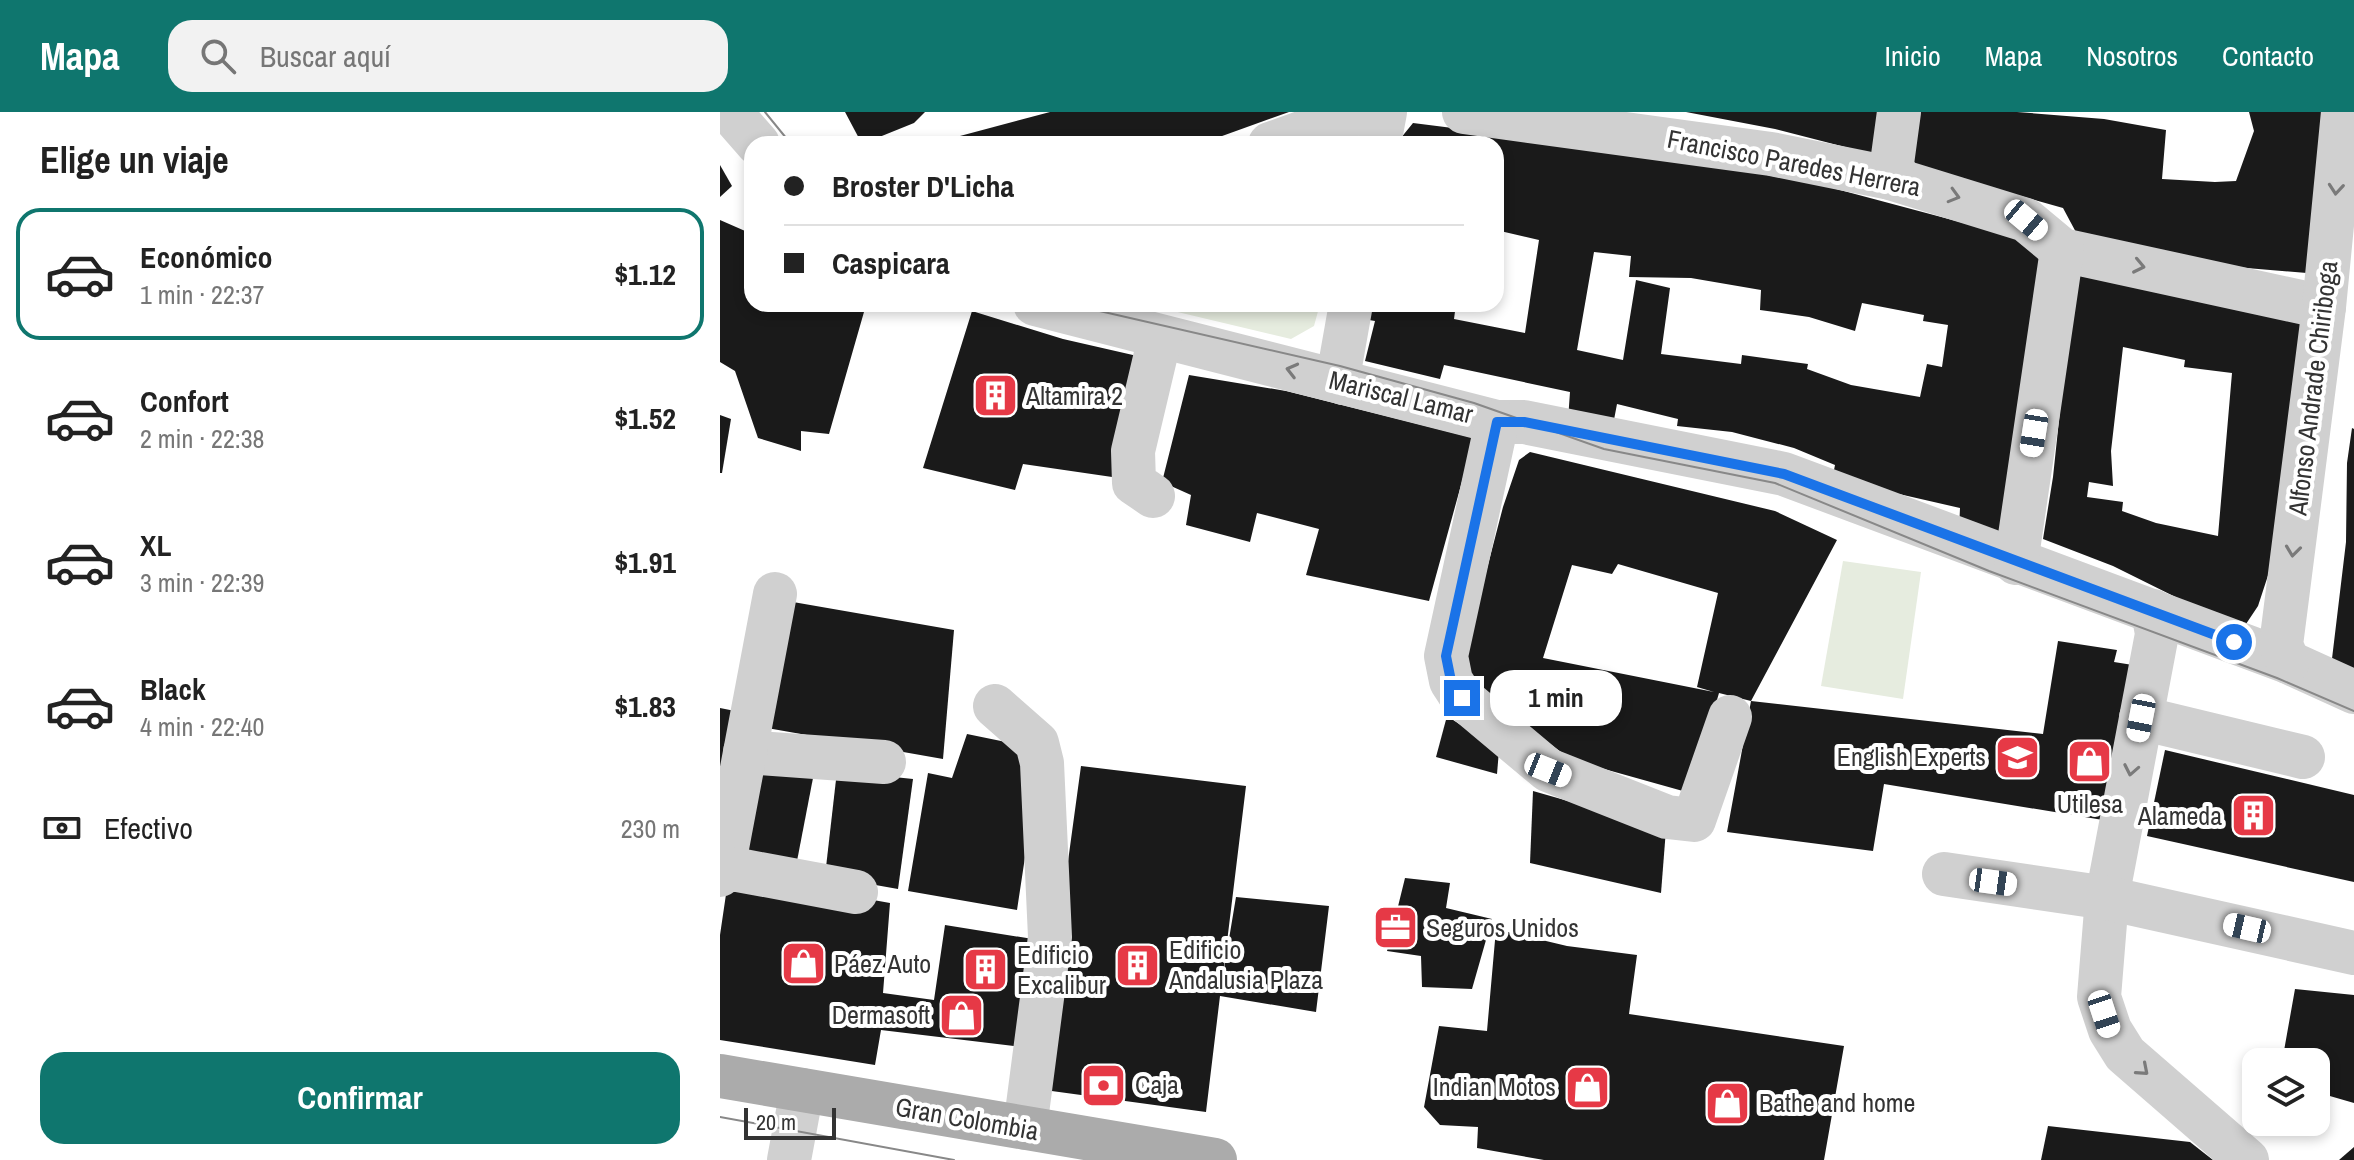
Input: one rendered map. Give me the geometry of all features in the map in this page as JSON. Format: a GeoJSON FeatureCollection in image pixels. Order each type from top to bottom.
{"type":"FeatureCollection","features":[{"type":"Feature","properties":{"kind":"main road","name":"Gran Colombia"},"geometry":{"type":"LineString","coordinates":[[720,1076],[1215,1160]]}},
{"type":"Feature","properties":{"kind":"street"},"geometry":{"type":"LineString","coordinates":[[730,112],[751,136]]}},
{"type":"Feature","properties":{"kind":"street"},"geometry":{"type":"LineString","coordinates":[[1292,136],[1360,112]]}},
{"type":"Feature","properties":{"kind":"street"},"geometry":{"type":"LineString","coordinates":[[1380,136],[1385,112]]}},
{"type":"Feature","properties":{"kind":"street","name":"Francisco Paredes Herrera"},"geometry":{"type":"LineString","coordinates":[[1464,112],[1625,122],[1890,178],[2026,220],[2062,250],[2336,282]]}},
{"type":"Feature","properties":{"kind":"street"},"geometry":{"type":"LineString","coordinates":[[1890,178],[1899,112]]}},
{"type":"Feature","properties":{"kind":"street","name":"Alfonso Andrade Chiriboga"},"geometry":{"type":"LineString","coordinates":[[2288,662],[2281,645],[2336,282],[2343,112]]}},
{"type":"Feature","properties":{"kind":"street"},"geometry":{"type":"LineString","coordinates":[[2016,563],[2062,250]]}},
{"type":"Feature","properties":{"kind":"street","name":"Mariscal Lamar"},"geometry":{"type":"LineString","coordinates":[[1065,312],[1497,422],[1524,422],[1784,474],[2288,662],[2354,692]]}},
{"type":"Feature","properties":{"kind":"street"},"geometry":{"type":"LineString","coordinates":[[1343,383],[1340,366],[1350,312]]}},
{"type":"Feature","properties":{"kind":"street"},"geometry":{"type":"LineString","coordinates":[[1153,496],[1134,483],[1133,451],[1160,337]]}},
{"type":"Feature","properties":{"kind":"street"},"geometry":{"type":"LineString","coordinates":[[1497,422],[1446,656],[1451,681],[1462,698],[1548,770],[1667,817],[1694,820],[1730,717]]}},
{"type":"Feature","properties":{"kind":"street"},"geometry":{"type":"LineString","coordinates":[[775,594],[722,872],[856,892]]}},
{"type":"Feature","properties":{"kind":"street"},"geometry":{"type":"LineString","coordinates":[[2153,611],[2157,634],[2107,898],[2099,997],[2110,1030],[2125,1054],[2247,1160]]}},
{"type":"Feature","properties":{"kind":"street"},"geometry":{"type":"LineString","coordinates":[[995,706],[1037,743],[1042,763],[1050,937],[1025,1128]]}},
{"type":"Feature","properties":{"kind":"street"},"geometry":{"type":"LineString","coordinates":[[2141,718],[2303,757]]}},
{"type":"Feature","properties":{"kind":"street"},"geometry":{"type":"LineString","coordinates":[[745,752],[884,762]]}},
{"type":"Feature","properties":{"kind":"street"},"geometry":{"type":"LineString","coordinates":[[1944,874],[2107,898],[2354,953]]}},
{"type":"Feature","properties":{"kind":"street"},"geometry":{"type":"LineString","coordinates":[[789,1160],[802,1090]]}},
{"type":"Feature","properties":{"kind":"shaded area"},"geometry":{"type":"Polygon","coordinates":[[[1178,312],[1318,312],[1314,326],[1291,339],[1178,312]]]}},
{"type":"Feature","properties":{"kind":"shaded area"},"geometry":{"type":"Polygon","coordinates":[[[1843,561],[1921,572],[1903,699],[1821,686],[1843,561]]]}},
{"type":"Feature","properties":{"kind":"building"},"geometry":{"type":"Polygon","coordinates":[[[845,112],[925,112],[914,123],[882,136],[858,136],[845,112]]]}},
{"type":"Feature","properties":{"kind":"building"},"geometry":{"type":"Polygon","coordinates":[[[1050,112],[1289,112],[1222,136],[960,136],[1050,112]]]}},
{"type":"Feature","properties":{"kind":"building"},"geometry":{"type":"Polygon","coordinates":[[[1686,112],[1885,112],[1880,156],[1775,129],[1686,112]]]}},
{"type":"Feature","properties":{"kind":"building"},"geometry":{"type":"Polygon","coordinates":[[[1913,112],[2017,112],[2104,119],[2166,130],[2162,179],[2215,182],[2236,181],[2254,131],[2249,112],[2326,112],[2307,273],[2211,265],[2078,236],[2063,208],[1917,167],[1907,149],[1913,112]]]}},
{"type":"Feature","properties":{"kind":"building"},"geometry":{"type":"Polygon","coordinates":[[[1413,123],[1645,152],[1825,186],[2042,244],[2004,544],[1959,530],[1960,508],[1899,494],[1897,505],[1832,480],[1835,465],[1794,448],[1732,432],[1677,426],[1678,419],[1617,404],[1613,425],[1568,420],[1570,392],[1444,365],[1440,379],[1365,361],[1375,321],[1369,320],[1370,312],[1455,312],[1454,319],[1525,333],[1539,240],[1504,232],[1504,136],[1402,136],[1413,123]],[[1594,252],[1577,350],[1623,360],[1636,280],[1670,288],[1661,354],[1741,364],[1742,355],[1808,364],[1807,369],[1851,385],[1920,397],[1927,364],[1942,367],[1948,325],[1923,321],[1924,315],[1862,303],[1855,331],[1809,317],[1760,310],[1761,290],[1691,278],[1629,277],[1631,256],[1594,252]]]}},
{"type":"Feature","properties":{"kind":"building"},"geometry":{"type":"Polygon","coordinates":[[[720,165],[732,186],[720,197],[720,165]]]}},
{"type":"Feature","properties":{"kind":"building"},"geometry":{"type":"Polygon","coordinates":[[[720,220],[744,230],[744,312],[864,312],[829,434],[801,431],[801,451],[758,438],[735,371],[720,362],[720,220]]]}},
{"type":"Feature","properties":{"kind":"building"},"geometry":{"type":"Polygon","coordinates":[[[2087,271],[2305,312],[2277,548],[2258,606],[2242,630],[2113,566],[2043,539],[2053,477],[2074,278],[2087,271]],[[2123,347],[2111,451],[2113,486],[2089,482],[2087,497],[2123,502],[2122,511],[2156,523],[2218,536],[2232,373],[2184,367],[2185,360],[2123,347]]]}},
{"type":"Feature","properties":{"kind":"building"},"geometry":{"type":"Polygon","coordinates":[[[972,312],[1063,339],[1146,358],[1119,478],[1023,464],[1015,490],[923,468],[972,312]]]}},
{"type":"Feature","properties":{"kind":"building"},"geometry":{"type":"Polygon","coordinates":[[[1189,375],[1286,391],[1474,438],[1429,601],[1306,575],[1319,529],[1257,513],[1250,542],[1186,525],[1191,495],[1162,482],[1189,375]]]}},
{"type":"Feature","properties":{"kind":"building"},"geometry":{"type":"Polygon","coordinates":[[[720,415],[731,419],[722,473],[720,473],[720,415]]]}},
{"type":"Feature","properties":{"kind":"building"},"geometry":{"type":"Polygon","coordinates":[[[2352,428],[2354,678],[2331,667],[2346,542],[2347,463],[2352,428]]]}},
{"type":"Feature","properties":{"kind":"building"},"geometry":{"type":"Polygon","coordinates":[[[1530,452],[1775,511],[1837,540],[1751,701],[1719,693],[1690,793],[1572,760],[1468,684],[1462,665],[1503,507],[1519,460],[1530,452]],[[1618,564],[1612,574],[1572,565],[1543,658],[1714,692],[1697,687],[1718,593],[1618,564]]]}},
{"type":"Feature","properties":{"kind":"building"},"geometry":{"type":"Polygon","coordinates":[[[793,602],[954,630],[943,759],[767,728],[793,602]]]}},
{"type":"Feature","properties":{"kind":"building"},"geometry":{"type":"Polygon","coordinates":[[[2058,641],[2117,650],[2114,662],[2139,666],[2109,821],[1884,784],[1873,851],[1727,832],[1751,701],[2043,734],[2058,641]]]}},
{"type":"Feature","properties":{"kind":"building"},"geometry":{"type":"Polygon","coordinates":[[[720,708],[735,711],[720,792],[720,708]]]}},
{"type":"Feature","properties":{"kind":"building"},"geometry":{"type":"Polygon","coordinates":[[[1447,716],[1499,750],[1497,774],[1436,757],[1447,716]]]}},
{"type":"Feature","properties":{"kind":"building"},"geometry":{"type":"Polygon","coordinates":[[[967,734],[1021,745],[1035,791],[1017,910],[908,891],[928,773],[952,778],[967,734]]]}},
{"type":"Feature","properties":{"kind":"building","name":"Alameda"},"geometry":{"type":"Polygon","coordinates":[[[2165,750],[2354,795],[2354,882],[2147,836],[2165,750]]]}},
{"type":"Feature","properties":{"kind":"building","name":"Edificio Andalusia Plaza"},"geometry":{"type":"Polygon","coordinates":[[[1081,766],[1246,786],[1223,975],[1236,897],[1329,906],[1316,1012],[1220,996],[1206,1112],[1037,1089],[1081,766]]]}},
{"type":"Feature","properties":{"kind":"building"},"geometry":{"type":"Polygon","coordinates":[[[837,771],[913,779],[898,889],[825,876],[837,771]]]}},
{"type":"Feature","properties":{"kind":"building"},"geometry":{"type":"Polygon","coordinates":[[[754,773],[813,778],[797,861],[743,852],[754,773]]]}},
{"type":"Feature","properties":{"kind":"building"},"geometry":{"type":"Polygon","coordinates":[[[1533,791],[1666,829],[1661,893],[1530,863],[1533,791]]]}},
{"type":"Feature","properties":{"kind":"building","name":"Páez Auto"},"geometry":{"type":"Polygon","coordinates":[[[729,874],[890,903],[883,993],[934,1000],[945,925],[1039,940],[1022,1047],[881,1030],[875,1065],[720,1040],[720,935],[729,874]]]}},
{"type":"Feature","properties":{"kind":"building"},"geometry":{"type":"Polygon","coordinates":[[[1405,878],[1450,883],[1446,908],[1492,919],[1472,989],[1422,987],[1421,956],[1387,951],[1405,878]]]}},
{"type":"Feature","properties":{"kind":"building"},"geometry":{"type":"Polygon","coordinates":[[[1496,929],[1567,946],[1637,955],[1629,1014],[1844,1046],[1824,1160],[1544,1160],[1477,1148],[1478,1127],[1440,1125],[1424,1107],[1439,1026],[1487,1031],[1496,929]]]}},
{"type":"Feature","properties":{"kind":"building"},"geometry":{"type":"Polygon","coordinates":[[[2295,989],[2354,995],[2354,1103],[2330,1096],[2330,1048],[2284,1048],[2295,989]]]}},
{"type":"Feature","properties":{"kind":"building"},"geometry":{"type":"Polygon","coordinates":[[[2048,1126],[2190,1142],[2213,1160],[2041,1160],[2048,1126]]]}},
{"type":"Feature","properties":{"kind":"building"},"geometry":{"type":"Polygon","coordinates":[[[2354,1147],[2354,1160],[2339,1160],[2354,1147]]]}},
{"type":"Feature","properties":{"kind":"tram line"},"geometry":{"type":"LineString","coordinates":[[765,112],[784,136]]}},
{"type":"Feature","properties":{"kind":"tram line"},"geometry":{"type":"LineString","coordinates":[[1104,312],[1340,366],[1474,403],[1604,449],[1775,483],[1989,571],[2277,678],[2354,711]]}},
{"type":"Feature","properties":{"kind":"tram line"},"geometry":{"type":"LineString","coordinates":[[720,1117],[954,1160]]}},
{"type":"Feature","properties":{"kind":"place","name":"Altamira 2"},"geometry":{"type":"Point","coordinates":[995,396]}},
{"type":"Feature","properties":{"kind":"place","name":"English Experts"},"geometry":{"type":"Point","coordinates":[2017,757]}},
{"type":"Feature","properties":{"kind":"place","name":"Utilesa"},"geometry":{"type":"Point","coordinates":[2090,761]}},
{"type":"Feature","properties":{"kind":"place","name":"Alameda"},"geometry":{"type":"Point","coordinates":[2253,816]}},
{"type":"Feature","properties":{"kind":"place","name":"Seguros Unidos"},"geometry":{"type":"Point","coordinates":[1395,928]}},
{"type":"Feature","properties":{"kind":"place","name":"Páez Auto"},"geometry":{"type":"Point","coordinates":[803,964]}},
{"type":"Feature","properties":{"kind":"place","name":"Edificio Andalusia Plaza"},"geometry":{"type":"Point","coordinates":[1138,965]}},
{"type":"Feature","properties":{"kind":"place","name":"Edificio Excalibur"},"geometry":{"type":"Point","coordinates":[986,970]}},
{"type":"Feature","properties":{"kind":"place","name":"Dermasoft"},"geometry":{"type":"Point","coordinates":[961,1015]}},
{"type":"Feature","properties":{"kind":"place","name":"Caja"},"geometry":{"type":"Point","coordinates":[1104,1085]}},
{"type":"Feature","properties":{"kind":"place","name":"Indian Motos"},"geometry":{"type":"Point","coordinates":[1587,1087]}},
{"type":"Feature","properties":{"kind":"place","name":"Bathe and home"},"geometry":{"type":"Point","coordinates":[1728,1103]}},
{"type":"Feature","properties":{"kind":"route"},"geometry":{"type":"LineString","coordinates":[[1462,698],[1451,681],[1446,656],[1497,422],[1524,422],[1784,474],[2234,642]]}}]}
